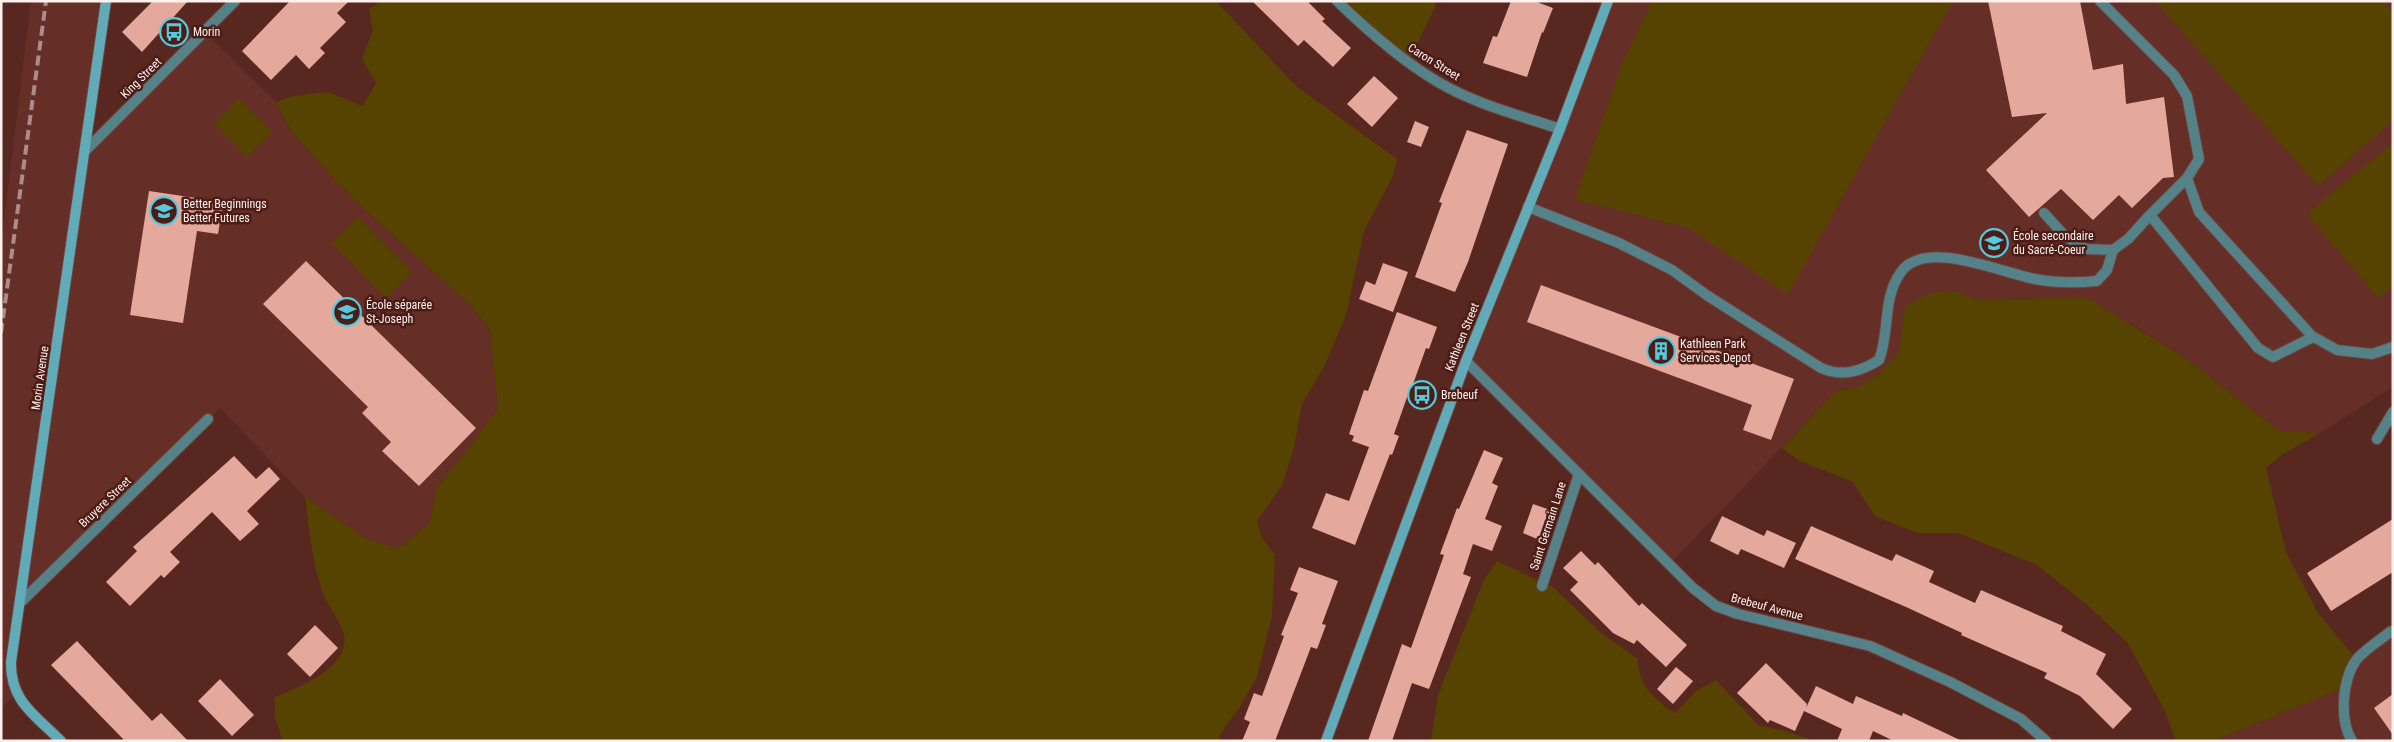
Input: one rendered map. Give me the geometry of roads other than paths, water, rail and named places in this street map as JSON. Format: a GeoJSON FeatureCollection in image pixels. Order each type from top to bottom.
{"type":"FeatureCollection","features":[{"type":"Feature","properties":{"kind":"street","name":"Morin Avenue"},"geometry":{"type":"LineString","coordinates":[[61,741],[27,707],[16,693],[11,679],[20,603],[106,1]]}},
{"type":"Feature","properties":{"kind":"street","name":"King Street"},"geometry":{"type":"LineString","coordinates":[[85,150],[235,1]]}},
{"type":"Feature","properties":{"kind":"street","name":"Caron Street"},"geometry":{"type":"LineString","coordinates":[[1337,1],[1381,41],[1440,83],[1480,102],[1560,129]]}},
{"type":"Feature","properties":{"kind":"street","name":"Kathleen Street"},"geometry":{"type":"LineString","coordinates":[[1326,741],[1466,361],[1560,129],[1608,1]]}},
{"type":"Feature","properties":{"kind":"street"},"geometry":{"type":"LineString","coordinates":[[1528,207],[1619,243],[1672,270],[1716,301],[1821,368],[1834,374],[1856,371],[1879,360],[1884,346],[1886,320],[1893,288],[1901,272],[1911,262],[1947,256],[2035,279],[2078,283],[2097,282],[2107,270],[2113,250],[2128,239],[2187,178],[2199,159],[2187,96],[2174,75],[2100,1]]}},
{"type":"Feature","properties":{"kind":"street"},"geometry":{"type":"LineString","coordinates":[[2187,178],[2199,212],[2314,337],[2336,350],[2372,354],[2393,347]]}},
{"type":"Feature","properties":{"kind":"street"},"geometry":{"type":"LineString","coordinates":[[2044,213],[2065,236],[2086,249],[2113,250]]}},
{"type":"Feature","properties":{"kind":"street"},"geometry":{"type":"LineString","coordinates":[[2150,215],[2258,348],[2273,356],[2314,337]]}},
{"type":"Feature","properties":{"kind":"street","name":"Brebeuf Avenue"},"geometry":{"type":"LineString","coordinates":[[1466,361],[1693,588],[1716,606],[1738,614],[1870,646],[1950,682],[2021,719],[2046,741]]}},
{"type":"Feature","properties":{"kind":"street"},"geometry":{"type":"LineString","coordinates":[[2377,439],[2393,412]]}},
{"type":"Feature","properties":{"kind":"street","name":"Bruyere Street"},"geometry":{"type":"LineString","coordinates":[[20,603],[208,419]]}},
{"type":"Feature","properties":{"kind":"street","name":"Saint Germain Lane"},"geometry":{"type":"LineString","coordinates":[[1542,586],[1579,474]]}},
{"type":"Feature","properties":{"kind":"street"},"geometry":{"type":"LineString","coordinates":[[2352,741],[2343,711],[2346,686],[2357,660],[2392,632]]}},
{"type":"Feature","properties":{"kind":"railway"},"geometry":{"type":"LineString","coordinates":[[1,333],[46,1]]}},
{"type":"Feature","properties":{"kind":"place","name":"Morin"},"geometry":{"type":"Point","coordinates":[174,32]}},
{"type":"Feature","properties":{"kind":"place","name":"Better Beginnings Better Futures"},"geometry":{"type":"Point","coordinates":[164,211]}},
{"type":"Feature","properties":{"kind":"place","name":"École secondaire du Sacré-Coeur"},"geometry":{"type":"Point","coordinates":[1994,243]}},
{"type":"Feature","properties":{"kind":"place","name":"École séparée St-Joseph"},"geometry":{"type":"Point","coordinates":[347,312]}},
{"type":"Feature","properties":{"kind":"place","name":"Kathleen Park Services Depot"},"geometry":{"type":"Point","coordinates":[1661,351]}},
{"type":"Feature","properties":{"kind":"place","name":"Brebeuf"},"geometry":{"type":"Point","coordinates":[1422,395]}}]}
